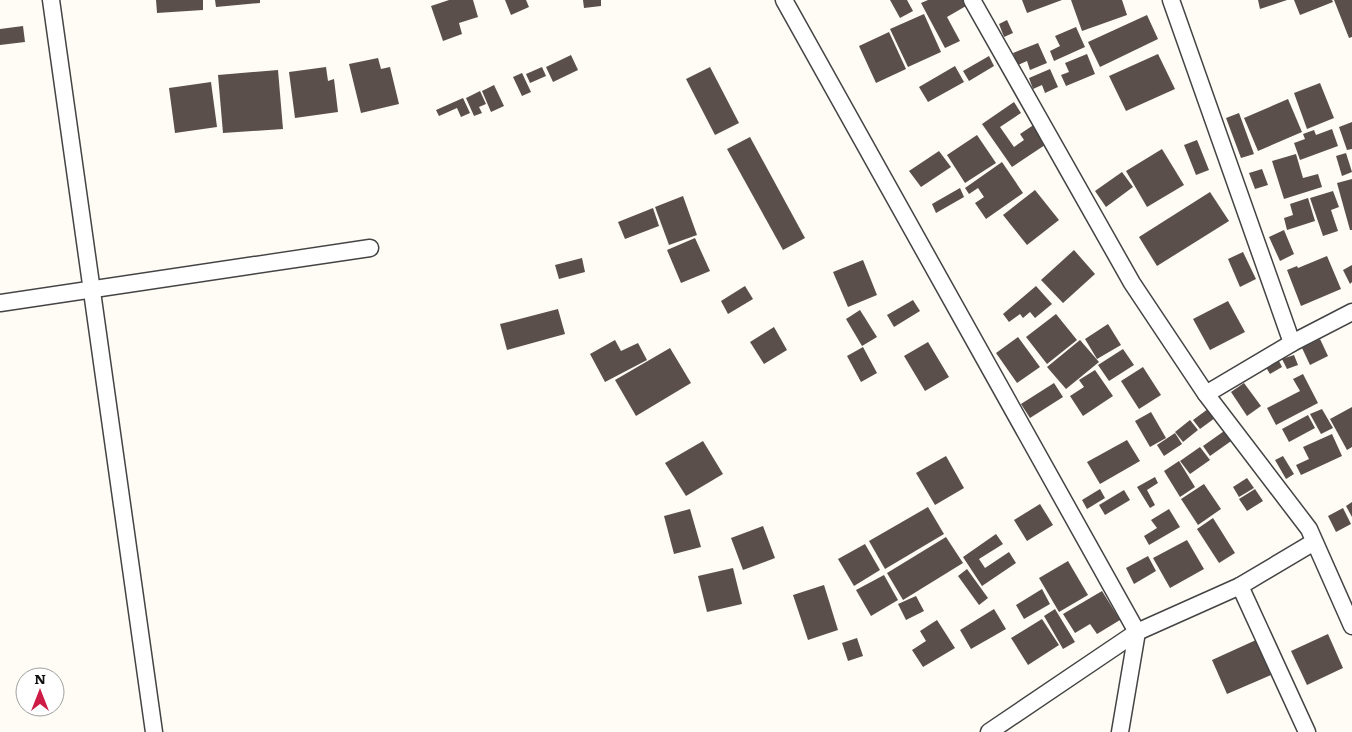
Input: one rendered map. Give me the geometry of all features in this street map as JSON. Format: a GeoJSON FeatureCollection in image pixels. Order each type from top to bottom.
{"type":"FeatureCollection","features":[{"type":"Feature","properties":{"kind":"street"},"geometry":{"type":"LineString","coordinates":[[51,0],[154,732]]}},
{"type":"Feature","properties":{"kind":"street"},"geometry":{"type":"LineString","coordinates":[[784,0],[1137,632],[1120,732]]}},
{"type":"Feature","properties":{"kind":"street"},"geometry":{"type":"LineString","coordinates":[[972,0],[1132,283],[1206,394],[1308,529],[1352,626]]}},
{"type":"Feature","properties":{"kind":"street"},"geometry":{"type":"LineString","coordinates":[[1171,0],[1292,343]]}},
{"type":"Feature","properties":{"kind":"street"},"geometry":{"type":"LineString","coordinates":[[0,303],[370,248]]}},
{"type":"Feature","properties":{"kind":"street"},"geometry":{"type":"LineString","coordinates":[[1206,394],[1292,343],[1352,312]]}},
{"type":"Feature","properties":{"kind":"street"},"geometry":{"type":"LineString","coordinates":[[989,732],[1137,632],[1240,586],[1314,542]]}},
{"type":"Feature","properties":{"kind":"street"},"geometry":{"type":"LineString","coordinates":[[1240,586],[1308,732]]}},
{"type":"Feature","properties":{"kind":"building"},"geometry":{"type":"Polygon","coordinates":[[[156,0],[203,0],[203,10],[157,13],[156,0]]]}},
{"type":"Feature","properties":{"kind":"building"},"geometry":{"type":"Polygon","coordinates":[[[215,0],[260,0],[260,3],[216,7],[215,0]]]}},
{"type":"Feature","properties":{"kind":"building"},"geometry":{"type":"Polygon","coordinates":[[[449,0],[473,0],[478,17],[459,23],[462,34],[443,41],[431,6],[449,0]]]}},
{"type":"Feature","properties":{"kind":"building"},"geometry":{"type":"Polygon","coordinates":[[[505,0],[526,0],[529,7],[511,15],[505,0]]]}},
{"type":"Feature","properties":{"kind":"building"},"geometry":{"type":"Polygon","coordinates":[[[583,0],[601,0],[601,6],[584,8],[583,0]]]}},
{"type":"Feature","properties":{"kind":"building"},"geometry":{"type":"Polygon","coordinates":[[[890,0],[907,0],[913,11],[900,18],[890,0]]]}},
{"type":"Feature","properties":{"kind":"building"},"geometry":{"type":"Polygon","coordinates":[[[928,0],[963,0],[966,6],[947,17],[960,41],[945,48],[921,3],[928,0]]]}},
{"type":"Feature","properties":{"kind":"building"},"geometry":{"type":"Polygon","coordinates":[[[1022,0],[1062,0],[1027,13],[1022,0]]]}},
{"type":"Feature","properties":{"kind":"building"},"geometry":{"type":"Polygon","coordinates":[[[1071,0],[1122,0],[1127,15],[1082,31],[1071,0]]]}},
{"type":"Feature","properties":{"kind":"building"},"geometry":{"type":"Polygon","coordinates":[[[1258,0],[1287,0],[1260,9],[1258,0]]]}},
{"type":"Feature","properties":{"kind":"building"},"geometry":{"type":"Polygon","coordinates":[[[1294,0],[1332,0],[1333,2],[1300,15],[1294,0]]]}},
{"type":"Feature","properties":{"kind":"building"},"geometry":{"type":"Polygon","coordinates":[[[1334,0],[1352,0],[1352,37],[1349,38],[1334,0]]]}},
{"type":"Feature","properties":{"kind":"building"},"geometry":{"type":"Polygon","coordinates":[[[924,14],[941,52],[908,67],[890,29],[924,14]]]}},
{"type":"Feature","properties":{"kind":"building"},"geometry":{"type":"Polygon","coordinates":[[[1147,15],[1158,39],[1100,67],[1088,42],[1147,15]]]}},
{"type":"Feature","properties":{"kind":"building"},"geometry":{"type":"Polygon","coordinates":[[[1007,20],[1013,33],[1004,37],[999,24],[1007,20]]]}},
{"type":"Feature","properties":{"kind":"building"},"geometry":{"type":"Polygon","coordinates":[[[23,26],[25,42],[0,45],[0,29],[23,26]]]}},
{"type":"Feature","properties":{"kind":"building"},"geometry":{"type":"Polygon","coordinates":[[[1076,27],[1085,47],[1054,61],[1050,51],[1060,46],[1055,36],[1076,27]]]}},
{"type":"Feature","properties":{"kind":"building"},"geometry":{"type":"Polygon","coordinates":[[[889,32],[906,69],[876,83],[859,46],[889,32]]]}},
{"type":"Feature","properties":{"kind":"building"},"geometry":{"type":"Polygon","coordinates":[[[1038,43],[1047,63],[1030,70],[1027,61],[1018,65],[1013,53],[1038,43]]]}},
{"type":"Feature","properties":{"kind":"building"},"geometry":{"type":"Polygon","coordinates":[[[1087,54],[1095,74],[1066,86],[1061,75],[1069,72],[1065,63],[1087,54]]]}},
{"type":"Feature","properties":{"kind":"building"},"geometry":{"type":"Polygon","coordinates":[[[1158,54],[1175,89],[1126,111],[1109,76],[1158,54]]]}},
{"type":"Feature","properties":{"kind":"building"},"geometry":{"type":"Polygon","coordinates":[[[571,55],[578,70],[553,82],[546,67],[571,55]]]}},
{"type":"Feature","properties":{"kind":"building"},"geometry":{"type":"Polygon","coordinates":[[[989,56],[994,66],[969,81],[963,71],[989,56]]]}},
{"type":"Feature","properties":{"kind":"building"},"geometry":{"type":"Polygon","coordinates":[[[378,58],[381,69],[390,67],[399,104],[361,113],[349,64],[378,58]]]}},
{"type":"Feature","properties":{"kind":"building"},"geometry":{"type":"Polygon","coordinates":[[[955,66],[964,82],[928,102],[919,87],[955,66]]]}},
{"type":"Feature","properties":{"kind":"building"},"geometry":{"type":"Polygon","coordinates":[[[326,67],[328,81],[334,79],[338,112],[295,118],[289,72],[326,67]]]}},
{"type":"Feature","properties":{"kind":"building"},"geometry":{"type":"Polygon","coordinates":[[[542,67],[546,76],[530,83],[526,74],[542,67]]]}},
{"type":"Feature","properties":{"kind":"building"},"geometry":{"type":"Polygon","coordinates":[[[710,67],[739,123],[715,135],[686,79],[710,67]]]}},
{"type":"Feature","properties":{"kind":"building"},"geometry":{"type":"Polygon","coordinates":[[[1050,69],[1058,87],[1045,93],[1042,85],[1033,89],[1029,78],[1050,69]]]}},
{"type":"Feature","properties":{"kind":"building"},"geometry":{"type":"Polygon","coordinates":[[[278,70],[283,129],[223,133],[218,75],[278,70]]]}},
{"type":"Feature","properties":{"kind":"building"},"geometry":{"type":"Polygon","coordinates":[[[522,73],[531,92],[522,96],[513,77],[522,73]]]}},
{"type":"Feature","properties":{"kind":"building"},"geometry":{"type":"Polygon","coordinates":[[[211,82],[217,127],[175,133],[169,88],[211,82]]]}},
{"type":"Feature","properties":{"kind":"building"},"geometry":{"type":"Polygon","coordinates":[[[1320,83],[1334,118],[1307,129],[1294,93],[1320,83]]]}},
{"type":"Feature","properties":{"kind":"building"},"geometry":{"type":"Polygon","coordinates":[[[494,85],[504,106],[491,112],[482,91],[494,85]]]}},
{"type":"Feature","properties":{"kind":"building"},"geometry":{"type":"Polygon","coordinates":[[[480,91],[486,104],[479,107],[482,113],[474,116],[466,98],[480,91]]]}},
{"type":"Feature","properties":{"kind":"building"},"geometry":{"type":"Polygon","coordinates":[[[463,98],[470,113],[461,117],[457,108],[439,116],[436,110],[463,98]]]}},
{"type":"Feature","properties":{"kind":"building"},"geometry":{"type":"Polygon","coordinates":[[[1288,99],[1302,132],[1258,151],[1244,118],[1288,99]]]}},
{"type":"Feature","properties":{"kind":"building"},"geometry":{"type":"Polygon","coordinates":[[[1014,102],[1021,113],[1000,127],[1014,147],[1024,140],[1020,134],[1035,124],[1048,143],[1012,167],[982,124],[1014,102]]]}},
{"type":"Feature","properties":{"kind":"building"},"geometry":{"type":"Polygon","coordinates":[[[1239,113],[1254,154],[1241,158],[1226,118],[1239,113]]]}},
{"type":"Feature","properties":{"kind":"building"},"geometry":{"type":"Polygon","coordinates":[[[1352,122],[1352,149],[1347,150],[1339,127],[1352,122]]]}},
{"type":"Feature","properties":{"kind":"building"},"geometry":{"type":"Polygon","coordinates":[[[1332,129],[1338,146],[1300,160],[1294,143],[1305,139],[1303,134],[1314,130],[1316,135],[1332,129]]]}},
{"type":"Feature","properties":{"kind":"building"},"geometry":{"type":"Polygon","coordinates":[[[977,135],[996,163],[965,183],[947,155],[977,135]]]}},
{"type":"Feature","properties":{"kind":"building"},"geometry":{"type":"Polygon","coordinates":[[[750,137],[805,238],[783,250],[727,149],[750,137]]]}},
{"type":"Feature","properties":{"kind":"building"},"geometry":{"type":"Polygon","coordinates":[[[1197,140],[1209,170],[1196,175],[1184,145],[1197,140]]]}},
{"type":"Feature","properties":{"kind":"building"},"geometry":{"type":"Polygon","coordinates":[[[1162,149],[1184,185],[1147,207],[1126,171],[1162,149]]]}},
{"type":"Feature","properties":{"kind":"building"},"geometry":{"type":"Polygon","coordinates":[[[939,151],[951,167],[921,187],[909,171],[939,151]]]}},
{"type":"Feature","properties":{"kind":"building"},"geometry":{"type":"Polygon","coordinates":[[[1346,153],[1352,172],[1342,176],[1336,156],[1346,153]]]}},
{"type":"Feature","properties":{"kind":"building"},"geometry":{"type":"Polygon","coordinates":[[[1296,154],[1303,178],[1318,174],[1322,187],[1284,199],[1272,161],[1296,154]]]}},
{"type":"Feature","properties":{"kind":"building"},"geometry":{"type":"Polygon","coordinates":[[[1002,162],[1023,193],[986,219],[975,203],[984,197],[978,188],[969,194],[965,188],[1002,162]]]}},
{"type":"Feature","properties":{"kind":"building"},"geometry":{"type":"Polygon","coordinates":[[[1262,169],[1268,185],[1255,189],[1249,173],[1262,169]]]}},
{"type":"Feature","properties":{"kind":"building"},"geometry":{"type":"Polygon","coordinates":[[[1122,172],[1133,187],[1106,207],[1095,191],[1122,172]]]}},
{"type":"Feature","properties":{"kind":"building"},"geometry":{"type":"Polygon","coordinates":[[[1352,179],[1352,230],[1350,230],[1337,183],[1352,179]]]}},
{"type":"Feature","properties":{"kind":"building"},"geometry":{"type":"Polygon","coordinates":[[[960,188],[964,197],[936,213],[932,204],[960,188]]]}},
{"type":"Feature","properties":{"kind":"building"},"geometry":{"type":"Polygon","coordinates":[[[1035,190],[1059,220],[1027,245],[1003,215],[1035,190]]]}},
{"type":"Feature","properties":{"kind":"building"},"geometry":{"type":"Polygon","coordinates":[[[1333,191],[1339,207],[1331,210],[1338,231],[1323,236],[1310,198],[1333,191]]]}},
{"type":"Feature","properties":{"kind":"building"},"geometry":{"type":"Polygon","coordinates":[[[1210,192],[1229,221],[1157,266],[1139,237],[1210,192]]]}},
{"type":"Feature","properties":{"kind":"building"},"geometry":{"type":"Polygon","coordinates":[[[683,196],[697,235],[669,245],[655,207],[683,196]]]}},
{"type":"Feature","properties":{"kind":"building"},"geometry":{"type":"Polygon","coordinates":[[[1308,198],[1315,221],[1287,230],[1284,218],[1293,215],[1290,204],[1308,198]]]}},
{"type":"Feature","properties":{"kind":"building"},"geometry":{"type":"Polygon","coordinates":[[[653,208],[659,226],[625,239],[618,222],[653,208]]]}},
{"type":"Feature","properties":{"kind":"building"},"geometry":{"type":"Polygon","coordinates":[[[1284,230],[1294,254],[1280,261],[1269,237],[1284,230]]]}},
{"type":"Feature","properties":{"kind":"building"},"geometry":{"type":"Polygon","coordinates":[[[695,238],[710,271],[681,283],[667,250],[695,238]]]}},
{"type":"Feature","properties":{"kind":"building"},"geometry":{"type":"Polygon","coordinates":[[[1074,250],[1095,274],[1063,303],[1041,280],[1074,250]]]}},
{"type":"Feature","properties":{"kind":"building"},"geometry":{"type":"Polygon","coordinates":[[[1243,252],[1256,279],[1240,287],[1228,259],[1243,252]]]}},
{"type":"Feature","properties":{"kind":"building"},"geometry":{"type":"Polygon","coordinates":[[[1327,256],[1341,289],[1301,306],[1287,270],[1297,266],[1298,268],[1327,256]]]}},
{"type":"Feature","properties":{"kind":"building"},"geometry":{"type":"Polygon","coordinates":[[[582,258],[585,272],[559,279],[555,265],[582,258]]]}},
{"type":"Feature","properties":{"kind":"building"},"geometry":{"type":"Polygon","coordinates":[[[863,260],[877,295],[848,307],[833,272],[863,260]]]}},
{"type":"Feature","properties":{"kind":"building"},"geometry":{"type":"Polygon","coordinates":[[[1352,265],[1352,282],[1350,284],[1343,270],[1352,265]]]}},
{"type":"Feature","properties":{"kind":"building"},"geometry":{"type":"Polygon","coordinates":[[[745,286],[753,299],[728,314],[721,301],[745,286]]]}},
{"type":"Feature","properties":{"kind":"building"},"geometry":{"type":"Polygon","coordinates":[[[1036,286],[1052,304],[1035,318],[1030,312],[1023,318],[1020,314],[1009,322],[1003,314],[1036,286]]]}},
{"type":"Feature","properties":{"kind":"building"},"geometry":{"type":"Polygon","coordinates":[[[913,300],[920,311],[894,327],[887,315],[913,300]]]}},
{"type":"Feature","properties":{"kind":"building"},"geometry":{"type":"Polygon","coordinates":[[[1228,301],[1245,332],[1210,350],[1193,319],[1228,301]]]}},
{"type":"Feature","properties":{"kind":"building"},"geometry":{"type":"Polygon","coordinates":[[[558,309],[565,334],[507,350],[500,324],[558,309]]]}},
{"type":"Feature","properties":{"kind":"building"},"geometry":{"type":"Polygon","coordinates":[[[860,310],[877,337],[862,346],[846,319],[860,310]]]}},
{"type":"Feature","properties":{"kind":"building"},"geometry":{"type":"Polygon","coordinates":[[[1056,314],[1077,340],[1047,364],[1026,337],[1056,314]]]}},
{"type":"Feature","properties":{"kind":"building"},"geometry":{"type":"Polygon","coordinates":[[[1108,324],[1121,345],[1097,359],[1085,339],[1108,324]]]}},
{"type":"Feature","properties":{"kind":"building"},"geometry":{"type":"Polygon","coordinates":[[[774,327],[787,350],[764,364],[750,342],[774,327]]]}},
{"type":"Feature","properties":{"kind":"building"},"geometry":{"type":"Polygon","coordinates":[[[1018,337],[1040,367],[1017,383],[996,353],[1018,337]]]}},
{"type":"Feature","properties":{"kind":"building"},"geometry":{"type":"Polygon","coordinates":[[[1320,339],[1328,356],[1310,365],[1302,348],[1320,339]]]}},
{"type":"Feature","properties":{"kind":"building"},"geometry":{"type":"Polygon","coordinates":[[[615,340],[621,351],[638,343],[647,360],[605,382],[590,354],[615,340]]]}},
{"type":"Feature","properties":{"kind":"building"},"geometry":{"type":"Polygon","coordinates":[[[1080,340],[1099,362],[1066,389],[1047,367],[1080,340]]]}},
{"type":"Feature","properties":{"kind":"building"},"geometry":{"type":"Polygon","coordinates":[[[928,342],[949,377],[925,391],[904,356],[928,342]]]}},
{"type":"Feature","properties":{"kind":"building"},"geometry":{"type":"Polygon","coordinates":[[[863,347],[877,373],[861,382],[847,356],[863,347]]]}},
{"type":"Feature","properties":{"kind":"building"},"geometry":{"type":"Polygon","coordinates":[[[670,348],[691,383],[636,416],[615,380],[670,348]]]}},
{"type":"Feature","properties":{"kind":"building"},"geometry":{"type":"Polygon","coordinates":[[[1123,349],[1134,365],[1109,381],[1098,365],[1123,349]]]}},
{"type":"Feature","properties":{"kind":"building"},"geometry":{"type":"Polygon","coordinates":[[[1294,355],[1298,365],[1287,369],[1282,359],[1294,355]]]}},
{"type":"Feature","properties":{"kind":"building"},"geometry":{"type":"Polygon","coordinates":[[[1277,357],[1282,367],[1270,374],[1264,364],[1277,357]]]}},
{"type":"Feature","properties":{"kind":"building"},"geometry":{"type":"Polygon","coordinates":[[[1143,367],[1161,395],[1139,409],[1121,381],[1143,367]]]}},
{"type":"Feature","properties":{"kind":"building"},"geometry":{"type":"Polygon","coordinates":[[[1095,370],[1113,396],[1083,416],[1070,396],[1084,387],[1079,380],[1095,370]]]}},
{"type":"Feature","properties":{"kind":"building"},"geometry":{"type":"Polygon","coordinates":[[[1303,374],[1318,403],[1276,425],[1267,408],[1300,391],[1293,379],[1303,374]]]}},
{"type":"Feature","properties":{"kind":"building"},"geometry":{"type":"Polygon","coordinates":[[[1054,383],[1063,397],[1030,418],[1021,404],[1054,383]]]}},
{"type":"Feature","properties":{"kind":"building"},"geometry":{"type":"Polygon","coordinates":[[[1244,383],[1261,406],[1247,416],[1231,392],[1244,383]]]}},
{"type":"Feature","properties":{"kind":"building"},"geometry":{"type":"Polygon","coordinates":[[[1212,406],[1219,415],[1200,429],[1193,420],[1212,406]]]}},
{"type":"Feature","properties":{"kind":"building"},"geometry":{"type":"Polygon","coordinates":[[[1352,407],[1352,447],[1347,450],[1330,419],[1352,407]]]}},
{"type":"Feature","properties":{"kind":"building"},"geometry":{"type":"Polygon","coordinates":[[[1322,409],[1333,428],[1321,434],[1310,414],[1322,409]]]}},
{"type":"Feature","properties":{"kind":"building"},"geometry":{"type":"Polygon","coordinates":[[[1151,412],[1166,438],[1150,447],[1135,421],[1151,412]]]}},
{"type":"Feature","properties":{"kind":"building"},"geometry":{"type":"Polygon","coordinates":[[[1308,415],[1315,428],[1289,442],[1282,429],[1308,415]]]}},
{"type":"Feature","properties":{"kind":"building"},"geometry":{"type":"Polygon","coordinates":[[[1190,420],[1198,430],[1183,442],[1175,432],[1190,420]]]}},
{"type":"Feature","properties":{"kind":"building"},"geometry":{"type":"Polygon","coordinates":[[[1227,429],[1234,439],[1210,456],[1203,446],[1227,429]]]}},
{"type":"Feature","properties":{"kind":"building"},"geometry":{"type":"Polygon","coordinates":[[[1175,433],[1182,444],[1164,456],[1157,445],[1175,433]]]}},
{"type":"Feature","properties":{"kind":"building"},"geometry":{"type":"Polygon","coordinates":[[[1332,434],[1342,456],[1301,475],[1296,465],[1309,459],[1303,447],[1332,434]]]}},
{"type":"Feature","properties":{"kind":"building"},"geometry":{"type":"Polygon","coordinates":[[[1127,440],[1140,461],[1100,484],[1087,462],[1127,440]]]}},
{"type":"Feature","properties":{"kind":"building"},"geometry":{"type":"Polygon","coordinates":[[[703,441],[723,474],[686,496],[665,463],[703,441]]]}},
{"type":"Feature","properties":{"kind":"building"},"geometry":{"type":"Polygon","coordinates":[[[1200,447],[1210,460],[1190,474],[1180,461],[1200,447]]]}},
{"type":"Feature","properties":{"kind":"building"},"geometry":{"type":"Polygon","coordinates":[[[946,456],[964,488],[935,505],[916,473],[946,456]]]}},
{"type":"Feature","properties":{"kind":"building"},"geometry":{"type":"Polygon","coordinates":[[[1283,456],[1294,474],[1286,479],[1275,460],[1283,456]]]}},
{"type":"Feature","properties":{"kind":"building"},"geometry":{"type":"Polygon","coordinates":[[[1179,461],[1195,487],[1180,497],[1164,471],[1179,461]]]}},
{"type":"Feature","properties":{"kind":"building"},"geometry":{"type":"Polygon","coordinates":[[[1155,477],[1158,483],[1147,490],[1155,505],[1150,508],[1137,487],[1155,477]]]}},
{"type":"Feature","properties":{"kind":"building"},"geometry":{"type":"Polygon","coordinates":[[[1247,478],[1254,488],[1239,497],[1233,487],[1247,478]]]}},
{"type":"Feature","properties":{"kind":"building"},"geometry":{"type":"Polygon","coordinates":[[[1204,484],[1221,509],[1198,525],[1181,499],[1204,484]]]}},
{"type":"Feature","properties":{"kind":"building"},"geometry":{"type":"Polygon","coordinates":[[[1100,489],[1105,498],[1087,509],[1082,500],[1100,489]]]}},
{"type":"Feature","properties":{"kind":"building"},"geometry":{"type":"Polygon","coordinates":[[[1255,489],[1263,501],[1247,511],[1239,499],[1255,489]]]}},
{"type":"Feature","properties":{"kind":"building"},"geometry":{"type":"Polygon","coordinates":[[[1124,490],[1130,500],[1105,515],[1099,505],[1124,490]]]}},
{"type":"Feature","properties":{"kind":"building"},"geometry":{"type":"Polygon","coordinates":[[[1352,502],[1352,517],[1346,506],[1352,502]]]}},
{"type":"Feature","properties":{"kind":"building"},"geometry":{"type":"Polygon","coordinates":[[[1040,504],[1053,525],[1027,541],[1014,520],[1040,504]]]}},
{"type":"Feature","properties":{"kind":"building"},"geometry":{"type":"Polygon","coordinates":[[[928,507],[944,534],[885,569],[869,541],[928,507]]]}},
{"type":"Feature","properties":{"kind":"building"},"geometry":{"type":"Polygon","coordinates":[[[1343,508],[1351,524],[1336,532],[1328,516],[1343,508]]]}},
{"type":"Feature","properties":{"kind":"building"},"geometry":{"type":"Polygon","coordinates":[[[690,509],[701,547],[674,554],[664,516],[690,509]]]}},
{"type":"Feature","properties":{"kind":"building"},"geometry":{"type":"Polygon","coordinates":[[[1169,509],[1180,527],[1149,545],[1144,536],[1157,528],[1151,520],[1169,509]]]}},
{"type":"Feature","properties":{"kind":"building"},"geometry":{"type":"Polygon","coordinates":[[[1213,518],[1235,553],[1219,563],[1197,529],[1213,518]]]}},
{"type":"Feature","properties":{"kind":"building"},"geometry":{"type":"Polygon","coordinates":[[[763,526],[775,558],[743,570],[731,538],[763,526]]]}},
{"type":"Feature","properties":{"kind":"building"},"geometry":{"type":"Polygon","coordinates":[[[996,534],[1003,544],[979,559],[985,568],[1009,552],[1016,563],[982,586],[963,557],[996,534]]]}},
{"type":"Feature","properties":{"kind":"building"},"geometry":{"type":"Polygon","coordinates":[[[946,537],[963,563],[903,600],[887,573],[946,537]]]}},
{"type":"Feature","properties":{"kind":"building"},"geometry":{"type":"Polygon","coordinates":[[[1187,540],[1204,569],[1170,588],[1153,558],[1187,540]]]}},
{"type":"Feature","properties":{"kind":"building"},"geometry":{"type":"Polygon","coordinates":[[[865,544],[880,570],[854,586],[838,559],[865,544]]]}},
{"type":"Feature","properties":{"kind":"building"},"geometry":{"type":"Polygon","coordinates":[[[1148,556],[1156,571],[1134,584],[1126,568],[1148,556]]]}},
{"type":"Feature","properties":{"kind":"building"},"geometry":{"type":"Polygon","coordinates":[[[1068,561],[1088,595],[1059,612],[1039,578],[1068,561]]]}},
{"type":"Feature","properties":{"kind":"building"},"geometry":{"type":"Polygon","coordinates":[[[733,568],[742,604],[707,612],[698,576],[733,568]]]}},
{"type":"Feature","properties":{"kind":"building"},"geometry":{"type":"Polygon","coordinates":[[[967,569],[988,598],[979,605],[958,576],[967,569]]]}},
{"type":"Feature","properties":{"kind":"building"},"geometry":{"type":"Polygon","coordinates":[[[884,575],[898,600],[871,616],[856,590],[884,575]]]}},
{"type":"Feature","properties":{"kind":"building"},"geometry":{"type":"Polygon","coordinates":[[[824,585],[838,630],[808,640],[793,595],[824,585]]]}},
{"type":"Feature","properties":{"kind":"building"},"geometry":{"type":"Polygon","coordinates":[[[1042,589],[1050,604],[1024,619],[1016,605],[1042,589]]]}},
{"type":"Feature","properties":{"kind":"building"},"geometry":{"type":"Polygon","coordinates":[[[1102,591],[1120,620],[1097,634],[1090,624],[1075,633],[1063,614],[1102,591]]]}},
{"type":"Feature","properties":{"kind":"building"},"geometry":{"type":"Polygon","coordinates":[[[916,596],[924,611],[906,620],[898,604],[916,596]]]}},
{"type":"Feature","properties":{"kind":"building"},"geometry":{"type":"Polygon","coordinates":[[[994,609],[1006,629],[971,649],[960,630],[994,609]]]}},
{"type":"Feature","properties":{"kind":"building"},"geometry":{"type":"Polygon","coordinates":[[[1055,609],[1075,642],[1063,649],[1044,616],[1055,609]]]}},
{"type":"Feature","properties":{"kind":"building"},"geometry":{"type":"Polygon","coordinates":[[[1042,619],[1059,645],[1028,665],[1011,638],[1042,619]]]}},
{"type":"Feature","properties":{"kind":"building"},"geometry":{"type":"Polygon","coordinates":[[[937,620],[955,648],[923,667],[912,650],[926,641],[920,631],[937,620]]]}},
{"type":"Feature","properties":{"kind":"building"},"geometry":{"type":"Polygon","coordinates":[[[1328,634],[1343,668],[1307,685],[1291,651],[1328,634]]]}},
{"type":"Feature","properties":{"kind":"building"},"geometry":{"type":"Polygon","coordinates":[[[857,638],[863,656],[848,661],[842,643],[857,638]]]}},
{"type":"Feature","properties":{"kind":"building"},"geometry":{"type":"Polygon","coordinates":[[[1256,640],[1271,675],[1227,694],[1212,660],[1256,640]]]}}]}
